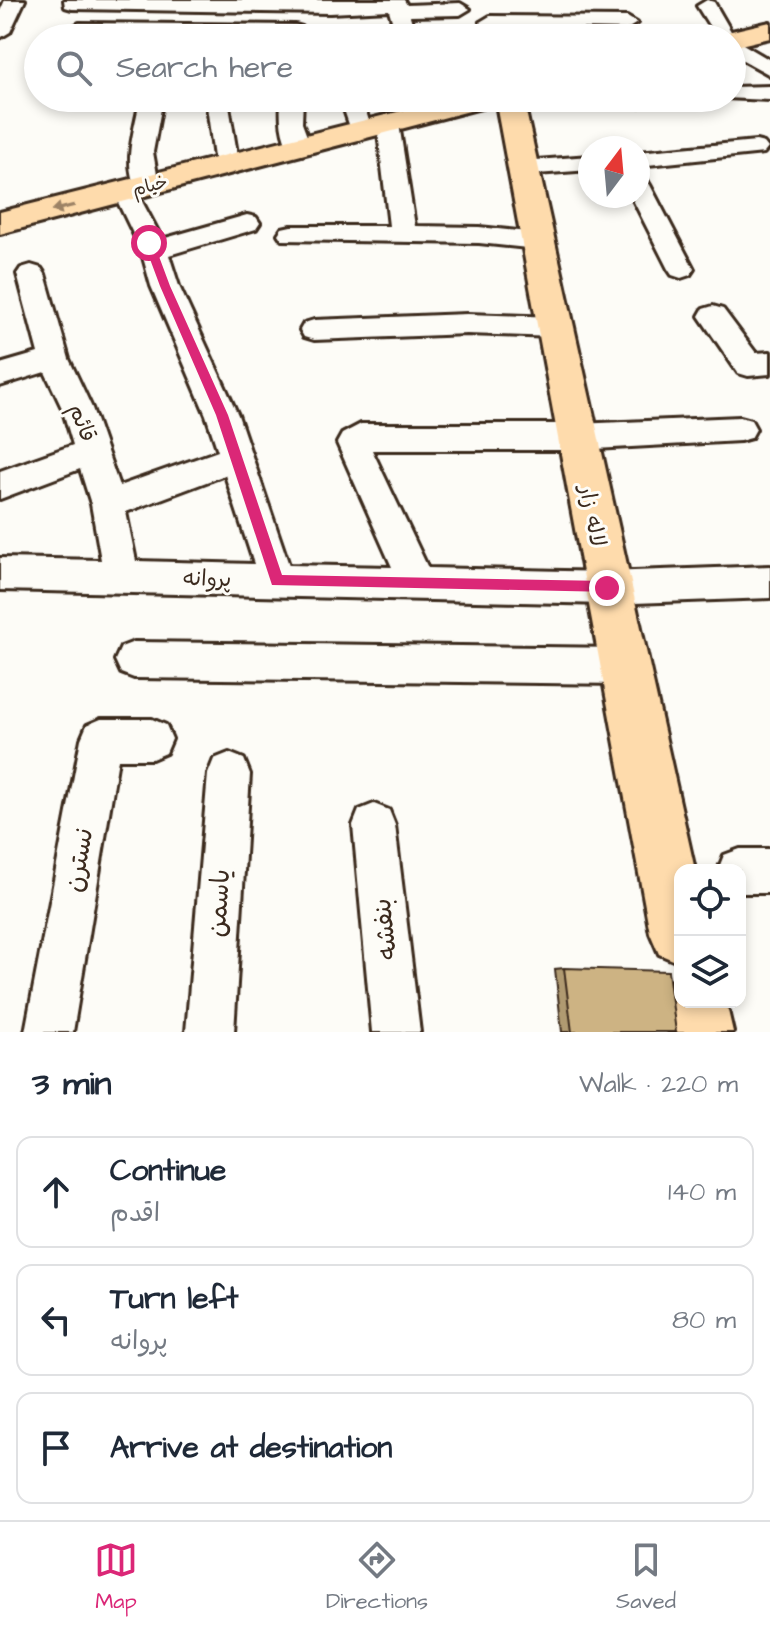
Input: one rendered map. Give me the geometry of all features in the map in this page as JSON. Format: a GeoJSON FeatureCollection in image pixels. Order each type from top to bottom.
{"type":"FeatureCollection","features":[{"type":"Feature","properties":{"kind":"main road"},"geometry":{"type":"LineString","coordinates":[[746,35],[770,30]]}},
{"type":"Feature","properties":{"kind":"main road","name":"خیام"},"geometry":{"type":"LineString","coordinates":[[0,223],[374,127],[411,112]]}},
{"type":"Feature","properties":{"kind":"main road","name":"لاله زار"},"geometry":{"type":"LineString","coordinates":[[512,112],[623,666],[674,872]]}},
{"type":"Feature","properties":{"kind":"main road"},"geometry":{"type":"LineString","coordinates":[[696,1008],[701,1032]]}},
{"type":"Feature","properties":{"kind":"street"},"geometry":{"type":"LineString","coordinates":[[0,32],[15,0]]}},
{"type":"Feature","properties":{"kind":"street"},"geometry":{"type":"LineString","coordinates":[[72,3],[186,3],[331,10],[397,4],[403,24]]}},
{"type":"Feature","properties":{"kind":"street"},"geometry":{"type":"LineString","coordinates":[[492,21],[518,3]]}},
{"type":"Feature","properties":{"kind":"street"},"geometry":{"type":"LineString","coordinates":[[707,6],[720,24]]}},
{"type":"Feature","properties":{"kind":"street"},"geometry":{"type":"LineString","coordinates":[[400,11],[460,9]]}},
{"type":"Feature","properties":{"kind":"street"},"geometry":{"type":"LineString","coordinates":[[492,21],[627,23]]}},
{"type":"Feature","properties":{"kind":"street"},"geometry":{"type":"LineString","coordinates":[[746,54],[770,69]]}},
{"type":"Feature","properties":{"kind":"street"},"geometry":{"type":"LineString","coordinates":[[746,94],[770,93]]}},
{"type":"Feature","properties":{"kind":"street"},"geometry":{"type":"LineString","coordinates":[[149,112],[136,189],[165,286],[202,366],[237,457],[277,581]]}},
{"type":"Feature","properties":{"kind":"street"},"geometry":{"type":"LineString","coordinates":[[219,112],[227,165]]}},
{"type":"Feature","properties":{"kind":"street"},"geometry":{"type":"LineString","coordinates":[[291,112],[291,123],[299,147]]}},
{"type":"Feature","properties":{"kind":"street"},"geometry":{"type":"LineString","coordinates":[[362,112],[374,127],[403,235]]}},
{"type":"Feature","properties":{"kind":"street"},"geometry":{"type":"LineString","coordinates":[[650,158],[756,148]]}},
{"type":"Feature","properties":{"kind":"street"},"geometry":{"type":"LineString","coordinates":[[523,168],[578,164]]}},
{"type":"Feature","properties":{"kind":"street"},"geometry":{"type":"LineString","coordinates":[[650,208],[681,269]]}},
{"type":"Feature","properties":{"kind":"street"},"geometry":{"type":"LineString","coordinates":[[154,250],[247,223]]}},
{"type":"Feature","properties":{"kind":"street"},"geometry":{"type":"LineString","coordinates":[[291,234],[479,235],[537,241]]}},
{"type":"Feature","properties":{"kind":"street","name":"قائم"},"geometry":{"type":"LineString","coordinates":[[31,274],[54,359],[77,408],[108,504],[121,576]]}},
{"type":"Feature","properties":{"kind":"street"},"geometry":{"type":"LineString","coordinates":[[713,316],[748,365],[770,363]]}},
{"type":"Feature","properties":{"kind":"street"},"geometry":{"type":"LineString","coordinates":[[314,330],[467,324],[555,327]]}},
{"type":"Feature","properties":{"kind":"street"},"geometry":{"type":"LineString","coordinates":[[0,375],[54,359]]}},
{"type":"Feature","properties":{"kind":"street"},"geometry":{"type":"LineString","coordinates":[[417,583],[353,443],[355,439],[577,437],[740,429]]}},
{"type":"Feature","properties":{"kind":"street"},"geometry":{"type":"LineString","coordinates":[[0,485],[92,451]]}},
{"type":"Feature","properties":{"kind":"street"},"geometry":{"type":"LineString","coordinates":[[108,504],[237,457]]}},
{"type":"Feature","properties":{"kind":"street","name":"پروانه"},"geometry":{"type":"LineString","coordinates":[[0,574],[607,588],[770,582]]}},
{"type":"Feature","properties":{"kind":"street"},"geometry":{"type":"LineString","coordinates":[[134,660],[623,666]]}},
{"type":"Feature","properties":{"kind":"street","name":"نسترن"},"geometry":{"type":"LineString","coordinates":[[49,1032],[101,739],[152,739]]}},
{"type":"Feature","properties":{"kind":"street","name":"یاسمن"},"geometry":{"type":"LineString","coordinates":[[210,1032],[229,774]]}},
{"type":"Feature","properties":{"kind":"street","name":"بنفشه"},"geometry":{"type":"LineString","coordinates":[[374,825],[396,1032]]}},
{"type":"Feature","properties":{"kind":"street"},"geometry":{"type":"LineString","coordinates":[[746,871],[770,871]]}},
{"type":"Feature","properties":{"kind":"building"},"geometry":{"type":"Polygon","coordinates":[[[564,968],[668,971],[676,1032],[572,1032],[564,968]]]}},
{"type":"Feature","properties":{"kind":"route"},"geometry":{"type":"LineString","coordinates":[[149,243],[222,415],[277,581],[607,588]]}}]}
